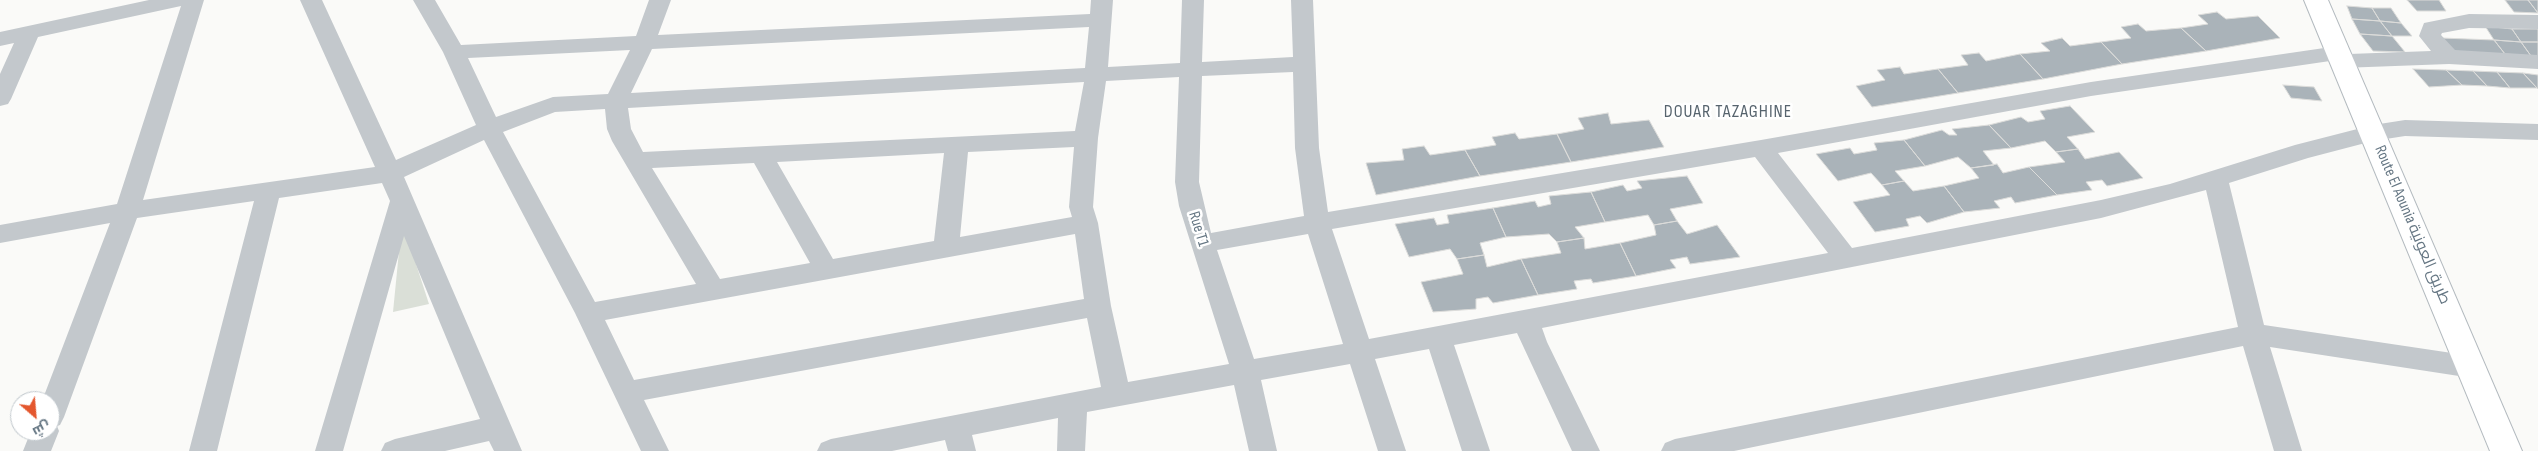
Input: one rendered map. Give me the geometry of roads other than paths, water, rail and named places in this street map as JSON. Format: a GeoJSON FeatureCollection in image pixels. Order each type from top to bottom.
{"type":"FeatureCollection","features":[{"type":"Feature","properties":{"kind":"main road","name":"Route El Aounia طريق العونية"},"geometry":{"type":"LineString","coordinates":[[2316,0],[2506,451]]}},
{"type":"Feature","properties":{"kind":"street"},"geometry":{"type":"LineString","coordinates":[[0,39],[179,0]]}},
{"type":"Feature","properties":{"kind":"street"},"geometry":{"type":"LineString","coordinates":[[60,391],[127,211],[193,0]]}},
{"type":"Feature","properties":{"kind":"street"},"geometry":{"type":"LineString","coordinates":[[311,0],[390,172],[502,439],[395,451]]}},
{"type":"Feature","properties":{"kind":"street"},"geometry":{"type":"LineString","coordinates":[[439,0],[424,0],[454,52],[489,128],[588,313],[655,451]]}},
{"type":"Feature","properties":{"kind":"street"},"geometry":{"type":"LineString","coordinates":[[660,0],[645,42],[616,100],[620,129],[636,161],[712,289]]}},
{"type":"Feature","properties":{"kind":"street","name":"Rue T1"},"geometry":{"type":"LineString","coordinates":[[1193,0],[1189,69],[1187,182],[1191,206],[1202,244],[1245,372],[1263,451]]}},
{"type":"Feature","properties":{"kind":"street"},"geometry":{"type":"LineString","coordinates":[[1302,0],[1307,148],[1317,222],[1392,451]]}},
{"type":"Feature","properties":{"kind":"street"},"geometry":{"type":"LineString","coordinates":[[454,52],[645,42],[1101,10],[1096,76],[1086,138],[1081,207],[1086,223],[1098,306],[1117,395]]}},
{"type":"Feature","properties":{"kind":"street"},"geometry":{"type":"LineString","coordinates":[[2449,58],[2430,36],[2432,28],[2468,21],[2538,22]]}},
{"type":"Feature","properties":{"kind":"street"},"geometry":{"type":"LineString","coordinates":[[0,99],[29,33]]}},
{"type":"Feature","properties":{"kind":"street"},"geometry":{"type":"LineString","coordinates":[[1202,244],[1317,222],[1761,148],[2091,89],[2340,57],[2449,58],[2538,62]]}},
{"type":"Feature","properties":{"kind":"street"},"geometry":{"type":"LineString","coordinates":[[0,234],[269,188],[390,172],[489,128],[553,105],[616,100],[1303,64]]}},
{"type":"Feature","properties":{"kind":"street"},"geometry":{"type":"LineString","coordinates":[[832,451],[959,438],[1073,405],[1117,395],[1527,321],[2101,209],[2216,179],[2303,150],[2373,133],[2406,128],[2538,132]]}},
{"type":"Feature","properties":{"kind":"street"},"geometry":{"type":"LineString","coordinates":[[636,161],[1086,138]]}},
{"type":"Feature","properties":{"kind":"street"},"geometry":{"type":"LineString","coordinates":[[946,248],[957,144]]}},
{"type":"Feature","properties":{"kind":"street"},"geometry":{"type":"LineString","coordinates":[[1761,148],[1846,258]]}},
{"type":"Feature","properties":{"kind":"street"},"geometry":{"type":"LineString","coordinates":[[761,154],[826,269]]}},
{"type":"Feature","properties":{"kind":"street"},"geometry":{"type":"LineString","coordinates":[[2216,179],[2253,334],[2288,451]]}},
{"type":"Feature","properties":{"kind":"street"},"geometry":{"type":"LineString","coordinates":[[202,451],[269,188]]}},
{"type":"Feature","properties":{"kind":"street"},"geometry":{"type":"LineString","coordinates":[[329,451],[402,200]]}},
{"type":"Feature","properties":{"kind":"street"},"geometry":{"type":"LineString","coordinates":[[588,313],[712,289],[1086,223]]}},
{"type":"Feature","properties":{"kind":"street"},"geometry":{"type":"LineString","coordinates":[[626,392],[1098,306]]}},
{"type":"Feature","properties":{"kind":"street"},"geometry":{"type":"LineString","coordinates":[[1527,321],[1533,342],[1586,451]]}},
{"type":"Feature","properties":{"kind":"street"},"geometry":{"type":"LineString","coordinates":[[1675,451],[2253,334],[2472,367]]}},
{"type":"Feature","properties":{"kind":"street"},"geometry":{"type":"LineString","coordinates":[[1438,337],[1476,451]]}},
{"type":"Feature","properties":{"kind":"street"},"geometry":{"type":"LineString","coordinates":[[1071,451],[1073,405]]}},
{"type":"Feature","properties":{"kind":"district","name":"DOUAR TAZAGHINE"},"geometry":{"type":"Point","coordinates":[1728,112]}}]}
